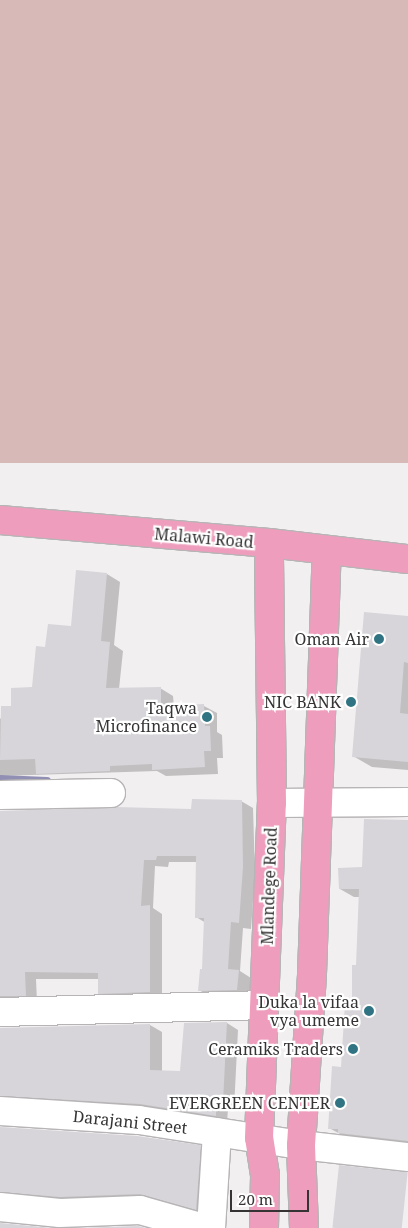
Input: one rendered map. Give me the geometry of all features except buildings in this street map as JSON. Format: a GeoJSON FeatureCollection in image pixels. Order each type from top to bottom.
{"type":"FeatureCollection","features":[{"type":"Feature","properties":{"kind":"main road","name":"Malawi Road"},"geometry":{"type":"LineString","coordinates":[[0,520],[269,543],[408,559]]}},
{"type":"Feature","properties":{"kind":"main road","name":"Mlandege Road"},"geometry":{"type":"LineString","coordinates":[[264,1228],[265,1175],[260,1138],[272,803],[269,543]]}},
{"type":"Feature","properties":{"kind":"main road"},"geometry":{"type":"LineString","coordinates":[[304,1228],[301,1145],[312,974],[327,550]]}},
{"type":"Feature","properties":{"kind":"main road"},"geometry":{"type":"LineString","coordinates":[[265,1175],[303,1177]]}},
{"type":"Feature","properties":{"kind":"street"},"geometry":{"type":"LineString","coordinates":[[0,796],[111,793]]}},
{"type":"Feature","properties":{"kind":"street"},"geometry":{"type":"LineString","coordinates":[[272,803],[408,802]]}},
{"type":"Feature","properties":{"kind":"street"},"geometry":{"type":"LineString","coordinates":[[0,1012],[265,1004]]}},
{"type":"Feature","properties":{"kind":"street","name":"Darajani Street"},"geometry":{"type":"LineString","coordinates":[[0,1111],[139,1120],[301,1145],[408,1157]]}},
{"type":"Feature","properties":{"kind":"street"},"geometry":{"type":"LineString","coordinates":[[211,1228],[218,1132]]}},
{"type":"Feature","properties":{"kind":"street"},"geometry":{"type":"LineString","coordinates":[[0,1207],[60,1214],[140,1210],[204,1228]]}},
{"type":"Feature","properties":{"kind":"shaded area"},"geometry":{"type":"Polygon","coordinates":[[[0,0],[408,0],[408,463],[0,463],[0,0]]]}},
{"type":"Feature","properties":{"kind":"waterway"},"geometry":{"type":"LineString","coordinates":[[0,779],[47,781]]}},
{"type":"Feature","properties":{"kind":"place","name":"Oman Air"},"geometry":{"type":"Point","coordinates":[379,639]}},
{"type":"Feature","properties":{"kind":"place","name":"NIC BANK"},"geometry":{"type":"Point","coordinates":[351,702]}},
{"type":"Feature","properties":{"kind":"place","name":"Taqwa Microfinance"},"geometry":{"type":"Point","coordinates":[207,717]}},
{"type":"Feature","properties":{"kind":"place","name":"Duka la vifaa vya umeme"},"geometry":{"type":"Point","coordinates":[369,1011]}},
{"type":"Feature","properties":{"kind":"place","name":"Ceramiks Traders"},"geometry":{"type":"Point","coordinates":[353,1049]}},
{"type":"Feature","properties":{"kind":"place","name":"EVERGREEN CENTER"},"geometry":{"type":"Point","coordinates":[340,1103]}}]}
